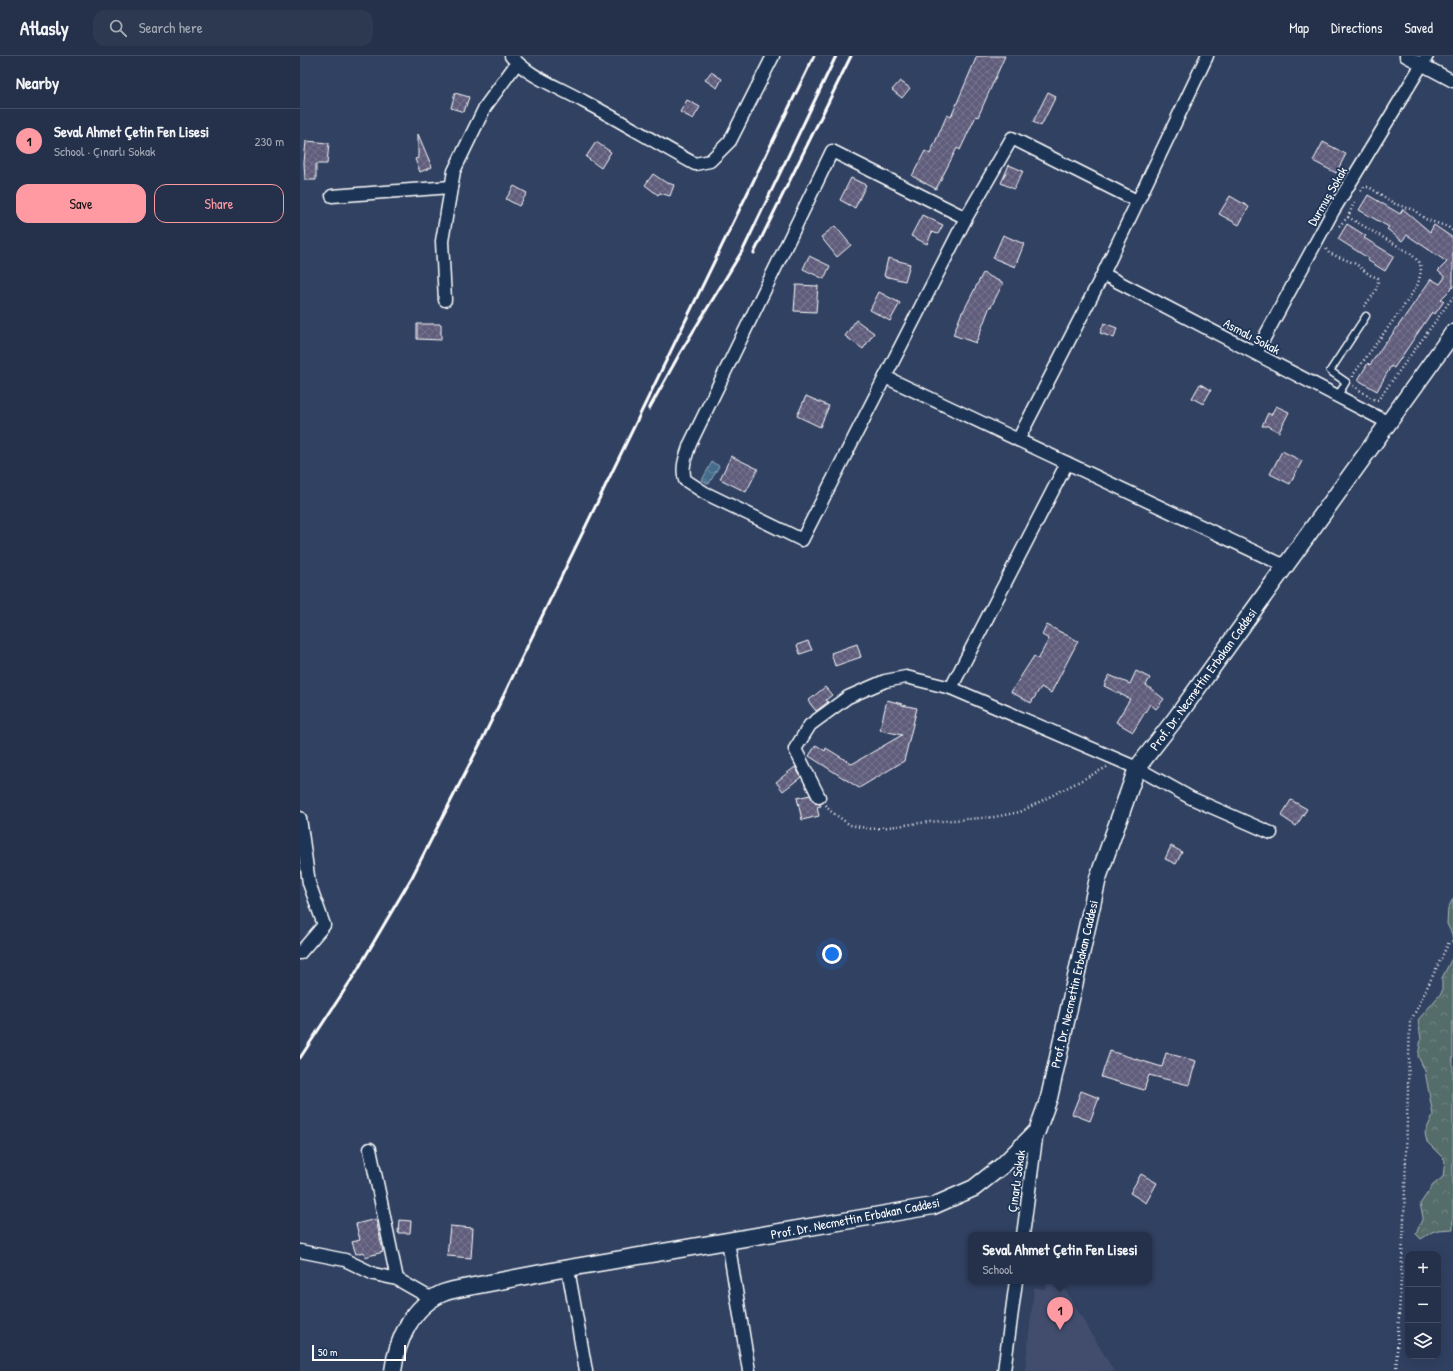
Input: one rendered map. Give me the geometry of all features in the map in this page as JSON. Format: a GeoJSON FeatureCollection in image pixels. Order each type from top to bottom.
{"type":"FeatureCollection","features":[{"type":"Feature","properties":{"kind":"street"},"geometry":{"type":"LineString","coordinates":[[445,300],[442,241],[454,171],[485,107],[514,59],[537,77],[583,100],[695,164],[710,161],[730,141],[773,56]]}},
{"type":"Feature","properties":{"kind":"street"},"geometry":{"type":"LineString","coordinates":[[1018,440],[1103,274],[1207,56]]}},
{"type":"Feature","properties":{"kind":"street"},"geometry":{"type":"LineString","coordinates":[[1406,56],[1424,60],[1453,81]]}},
{"type":"Feature","properties":{"kind":"street","name":"Durmuş Sokak"},"geometry":{"type":"LineString","coordinates":[[1256,353],[1334,211],[1424,60]]}},
{"type":"Feature","properties":{"kind":"street"},"geometry":{"type":"LineString","coordinates":[[966,218],[832,151],[690,444],[682,473],[684,480],[705,493],[802,540],[966,218],[1012,138],[1137,201]]}},
{"type":"Feature","properties":{"kind":"street"},"geometry":{"type":"LineString","coordinates":[[332,196],[451,187]]}},
{"type":"Feature","properties":{"kind":"street","name":"Asmalı Sokak"},"geometry":{"type":"LineString","coordinates":[[1103,274],[1389,423]]}},
{"type":"Feature","properties":{"kind":"street","name":"Prof. Dr. Necmettin Erbakan Caddesi"},"geometry":{"type":"LineString","coordinates":[[432,1299],[444,1293],[458,1289],[933,1206],[974,1188],[1003,1165],[1037,1131],[1049,1098],[1098,878],[1138,768],[1181,711],[1453,333]]}},
{"type":"Feature","properties":{"kind":"street"},"geometry":{"type":"LineString","coordinates":[[885,377],[1285,566]]}},
{"type":"Feature","properties":{"kind":"street"},"geometry":{"type":"LineString","coordinates":[[951,688],[1067,464]]}},
{"type":"Feature","properties":{"kind":"street"},"geometry":{"type":"LineString","coordinates":[[819,796],[795,749],[810,725],[848,697],[885,681],[906,677],[951,688],[1120,760],[1138,768],[1191,798],[1271,833]]}},
{"type":"Feature","properties":{"kind":"street"},"geometry":{"type":"LineString","coordinates":[[300,818],[309,883],[324,925],[300,954]]}},
{"type":"Feature","properties":{"kind":"street","name":"Çınarlı Sokak"},"geometry":{"type":"LineString","coordinates":[[1023,1232],[1037,1131]]}},
{"type":"Feature","properties":{"kind":"street"},"geometry":{"type":"LineString","coordinates":[[370,1149],[397,1279]]}},
{"type":"Feature","properties":{"kind":"street"},"geometry":{"type":"LineString","coordinates":[[728,1241],[749,1371]]}},
{"type":"Feature","properties":{"kind":"street"},"geometry":{"type":"LineString","coordinates":[[300,1251],[345,1260],[374,1274],[397,1279],[432,1299],[414,1316],[403,1335],[395,1355],[393,1371]]}},
{"type":"Feature","properties":{"kind":"street"},"geometry":{"type":"LineString","coordinates":[[568,1269],[586,1371]]}},
{"type":"Feature","properties":{"kind":"street"},"geometry":{"type":"LineString","coordinates":[[1004,1371],[1016,1284]]}},
{"type":"Feature","properties":{"kind":"lane"},"geometry":{"type":"LineString","coordinates":[[1337,397],[1346,382],[1330,370],[1366,316]]}},
{"type":"Feature","properties":{"kind":"path"},"geometry":{"type":"LineString","coordinates":[[1358,193],[1364,187],[1369,187],[1395,204],[1414,210],[1425,219],[1448,227],[1453,231]]}},
{"type":"Feature","properties":{"kind":"path"},"geometry":{"type":"LineString","coordinates":[[1337,229],[1348,217],[1356,199]]}},
{"type":"Feature","properties":{"kind":"path"},"geometry":{"type":"LineString","coordinates":[[1348,217],[1410,253],[1420,263],[1421,271],[1418,284],[1406,303],[1353,375],[1352,386],[1375,400],[1378,400],[1453,297]]}},
{"type":"Feature","properties":{"kind":"path"},"geometry":{"type":"LineString","coordinates":[[1327,245],[1326,249],[1328,253],[1356,264],[1370,275],[1378,278],[1378,284],[1372,297],[1363,308],[1366,316]]}},
{"type":"Feature","properties":{"kind":"path"},"geometry":{"type":"LineString","coordinates":[[819,796],[829,810],[850,825],[872,829],[928,822],[994,817],[1020,812],[1120,760]]}},
{"type":"Feature","properties":{"kind":"path"},"geometry":{"type":"LineString","coordinates":[[1396,1371],[1404,1220],[1410,1023],[1449,942]]}},
{"type":"Feature","properties":{"kind":"shaded area"},"geometry":{"type":"Polygon","coordinates":[[[1047,1284],[1062,1284],[1114,1371],[1025,1371],[1034,1288],[1046,1289],[1047,1284]]]}},
{"type":"Feature","properties":{"kind":"green space"},"geometry":{"type":"Polygon","coordinates":[[[1453,899],[1453,944],[1452,934],[1447,924],[1448,908],[1453,899]]]}},
{"type":"Feature","properties":{"kind":"green space"},"geometry":{"type":"Polygon","coordinates":[[[1453,956],[1453,1229],[1438,1230],[1421,1239],[1416,1234],[1423,1217],[1420,1204],[1433,1185],[1443,1177],[1445,1160],[1427,1142],[1425,1133],[1433,1115],[1425,1071],[1418,1056],[1421,1039],[1418,1020],[1442,992],[1442,978],[1453,956]]]}},
{"type":"Feature","properties":{"kind":"water"},"geometry":{"type":"Polygon","coordinates":[[[712,462],[719,466],[709,484],[702,480],[712,462]]]}},
{"type":"Feature","properties":{"kind":"building"},"geometry":{"type":"Polygon","coordinates":[[[977,56],[1005,56],[978,117],[976,116],[960,150],[957,148],[936,189],[912,176],[925,151],[930,154],[947,115],[951,117],[977,56]]]}},
{"type":"Feature","properties":{"kind":"building"},"geometry":{"type":"Polygon","coordinates":[[[711,72],[722,79],[717,88],[705,80],[711,72]]]}},
{"type":"Feature","properties":{"kind":"building"},"geometry":{"type":"Polygon","coordinates":[[[900,81],[910,88],[902,98],[892,90],[900,81]]]}},
{"type":"Feature","properties":{"kind":"building"},"geometry":{"type":"Polygon","coordinates":[[[1048,92],[1056,96],[1041,126],[1033,122],[1048,92]]]}},
{"type":"Feature","properties":{"kind":"building"},"geometry":{"type":"Polygon","coordinates":[[[455,93],[469,97],[464,112],[451,108],[455,93]]]}},
{"type":"Feature","properties":{"kind":"building"},"geometry":{"type":"Polygon","coordinates":[[[687,100],[700,107],[693,119],[680,112],[687,100]]]}},
{"type":"Feature","properties":{"kind":"building"},"geometry":{"type":"Polygon","coordinates":[[[418,134],[432,167],[420,172],[415,159],[418,158],[418,134]]]}},
{"type":"Feature","properties":{"kind":"building"},"geometry":{"type":"Polygon","coordinates":[[[306,141],[329,143],[327,164],[316,164],[316,180],[305,180],[304,163],[306,141]]]}},
{"type":"Feature","properties":{"kind":"building"},"geometry":{"type":"Polygon","coordinates":[[[596,142],[611,152],[601,168],[586,157],[596,142]]]}},
{"type":"Feature","properties":{"kind":"building"},"geometry":{"type":"Polygon","coordinates":[[[1323,142],[1346,154],[1336,173],[1313,161],[1323,142]]]}},
{"type":"Feature","properties":{"kind":"building"},"geometry":{"type":"Polygon","coordinates":[[[1009,165],[1023,171],[1014,189],[1001,183],[1009,165]]]}},
{"type":"Feature","properties":{"kind":"building"},"geometry":{"type":"Polygon","coordinates":[[[653,174],[665,182],[674,185],[670,196],[660,193],[658,195],[645,185],[653,174]]]}},
{"type":"Feature","properties":{"kind":"building"},"geometry":{"type":"Polygon","coordinates":[[[851,178],[866,185],[855,208],[840,200],[851,178]]]}},
{"type":"Feature","properties":{"kind":"building"},"geometry":{"type":"Polygon","coordinates":[[[514,186],[527,193],[519,206],[506,199],[514,186]]]}},
{"type":"Feature","properties":{"kind":"building"},"geometry":{"type":"Polygon","coordinates":[[[1368,195],[1400,214],[1403,209],[1430,232],[1434,225],[1453,238],[1453,287],[1441,299],[1444,301],[1435,314],[1432,312],[1394,368],[1391,366],[1377,391],[1358,380],[1368,363],[1370,365],[1431,279],[1440,284],[1445,277],[1438,271],[1447,262],[1407,235],[1402,241],[1387,229],[1389,227],[1359,210],[1368,195]]]}},
{"type":"Feature","properties":{"kind":"building"},"geometry":{"type":"Polygon","coordinates":[[[1230,196],[1249,207],[1239,225],[1219,214],[1230,196]]]}},
{"type":"Feature","properties":{"kind":"building"},"geometry":{"type":"Polygon","coordinates":[[[922,215],[943,225],[938,234],[932,232],[927,244],[911,236],[922,215]]]}},
{"type":"Feature","properties":{"kind":"building"},"geometry":{"type":"Polygon","coordinates":[[[1347,224],[1366,236],[1364,238],[1394,256],[1385,271],[1338,239],[1347,224]]]}},
{"type":"Feature","properties":{"kind":"building"},"geometry":{"type":"Polygon","coordinates":[[[835,226],[851,245],[837,257],[821,237],[835,226]]]}},
{"type":"Feature","properties":{"kind":"building"},"geometry":{"type":"Polygon","coordinates":[[[1003,235],[1024,244],[1015,267],[993,258],[1003,235]]]}},
{"type":"Feature","properties":{"kind":"building"},"geometry":{"type":"Polygon","coordinates":[[[809,256],[830,266],[824,279],[803,269],[809,256]]]}},
{"type":"Feature","properties":{"kind":"building"},"geometry":{"type":"Polygon","coordinates":[[[888,258],[910,264],[905,281],[884,276],[888,258]]]}},
{"type":"Feature","properties":{"kind":"building"},"geometry":{"type":"Polygon","coordinates":[[[983,273],[1003,283],[991,307],[990,306],[976,343],[953,335],[962,312],[983,273]]]}},
{"type":"Feature","properties":{"kind":"building"},"geometry":{"type":"Polygon","coordinates":[[[796,285],[818,286],[816,312],[794,311],[796,285]]]}},
{"type":"Feature","properties":{"kind":"building"},"geometry":{"type":"Polygon","coordinates":[[[879,292],[900,303],[890,321],[870,310],[879,292]]]}},
{"type":"Feature","properties":{"kind":"building"},"geometry":{"type":"Polygon","coordinates":[[[856,320],[874,333],[863,349],[845,336],[856,320]]]}},
{"type":"Feature","properties":{"kind":"building"},"geometry":{"type":"Polygon","coordinates":[[[1104,323],[1117,328],[1114,338],[1100,333],[1104,323]]]}},
{"type":"Feature","properties":{"kind":"building"},"geometry":{"type":"Polygon","coordinates":[[[417,324],[441,324],[441,340],[417,339],[417,324]]]}},
{"type":"Feature","properties":{"kind":"building"},"geometry":{"type":"Polygon","coordinates":[[[1200,384],[1211,390],[1203,404],[1192,398],[1200,384]]]}},
{"type":"Feature","properties":{"kind":"building"},"geometry":{"type":"Polygon","coordinates":[[[806,396],[829,406],[820,427],[797,416],[806,396]]]}},
{"type":"Feature","properties":{"kind":"building"},"geometry":{"type":"Polygon","coordinates":[[[1276,406],[1289,412],[1279,432],[1268,426],[1262,426],[1268,413],[1271,415],[1276,406]]]}},
{"type":"Feature","properties":{"kind":"building"},"geometry":{"type":"Polygon","coordinates":[[[1282,451],[1302,461],[1290,484],[1270,474],[1282,451]]]}},
{"type":"Feature","properties":{"kind":"building"},"geometry":{"type":"Polygon","coordinates":[[[731,456],[758,469],[746,492],[720,479],[731,456]]]}},
{"type":"Feature","properties":{"kind":"building"},"geometry":{"type":"Polygon","coordinates":[[[1047,625],[1078,641],[1051,693],[1041,687],[1031,703],[1011,692],[1034,656],[1038,659],[1049,639],[1042,635],[1047,625]]]}},
{"type":"Feature","properties":{"kind":"building"},"geometry":{"type":"Polygon","coordinates":[[[808,641],[812,650],[800,654],[797,645],[808,641]]]}},
{"type":"Feature","properties":{"kind":"building"},"geometry":{"type":"Polygon","coordinates":[[[857,644],[861,657],[835,666],[831,653],[857,644]]]}},
{"type":"Feature","properties":{"kind":"building"},"geometry":{"type":"Polygon","coordinates":[[[1136,671],[1150,678],[1146,685],[1164,699],[1156,709],[1150,704],[1133,732],[1116,722],[1130,699],[1104,686],[1109,675],[1130,684],[1136,671]]]}},
{"type":"Feature","properties":{"kind":"building"},"geometry":{"type":"Polygon","coordinates":[[[825,687],[832,695],[826,700],[828,702],[816,711],[808,701],[825,687]]]}},
{"type":"Feature","properties":{"kind":"building"},"geometry":{"type":"Polygon","coordinates":[[[887,700],[917,708],[904,761],[859,788],[809,756],[816,745],[825,751],[826,748],[852,764],[902,735],[880,730],[887,700]]]}},
{"type":"Feature","properties":{"kind":"building"},"geometry":{"type":"Polygon","coordinates":[[[795,767],[801,777],[783,791],[776,782],[795,767]]]}},
{"type":"Feature","properties":{"kind":"building"},"geometry":{"type":"Polygon","coordinates":[[[810,795],[815,803],[820,804],[821,806],[817,807],[819,816],[802,820],[797,798],[810,795]]]}},
{"type":"Feature","properties":{"kind":"building"},"geometry":{"type":"Polygon","coordinates":[[[1291,800],[1307,809],[1296,826],[1281,816],[1291,800]]]}},
{"type":"Feature","properties":{"kind":"building"},"geometry":{"type":"Polygon","coordinates":[[[1171,846],[1182,852],[1176,864],[1165,859],[1171,846]]]}},
{"type":"Feature","properties":{"kind":"building"},"geometry":{"type":"Polygon","coordinates":[[[1110,1051],[1162,1067],[1166,1053],[1196,1061],[1189,1085],[1149,1075],[1144,1090],[1101,1077],[1110,1051]]]}},
{"type":"Feature","properties":{"kind":"building"},"geometry":{"type":"Polygon","coordinates":[[[1081,1091],[1099,1098],[1090,1121],[1072,1114],[1081,1091]]]}},
{"type":"Feature","properties":{"kind":"building"},"geometry":{"type":"Polygon","coordinates":[[[1141,1174],[1157,1183],[1146,1203],[1130,1193],[1141,1174]]]}},
{"type":"Feature","properties":{"kind":"building"},"geometry":{"type":"Polygon","coordinates":[[[376,1219],[383,1252],[365,1257],[364,1252],[356,1254],[352,1242],[360,1240],[356,1224],[376,1219]]]}},
{"type":"Feature","properties":{"kind":"building"},"geometry":{"type":"Polygon","coordinates":[[[399,1220],[411,1221],[410,1233],[398,1233],[399,1220]]]}},
{"type":"Feature","properties":{"kind":"building"},"geometry":{"type":"Polygon","coordinates":[[[450,1226],[473,1228],[471,1258],[447,1256],[450,1226]]]}},
{"type":"Feature","properties":{"kind":"railway"},"geometry":{"type":"LineString","coordinates":[[300,1058],[355,974],[412,877],[481,742],[814,56]]}},
{"type":"Feature","properties":{"kind":"railway"},"geometry":{"type":"LineString","coordinates":[[649,409],[680,353],[744,248],[836,56]]}},
{"type":"Feature","properties":{"kind":"railway"},"geometry":{"type":"LineString","coordinates":[[754,253],[851,56]]}},
{"type":"Feature","properties":{"kind":"place","name":"Seval Ahmet Çetin Fen Lisesi"},"geometry":{"type":"Point","coordinates":[1060,1330]}}]}
